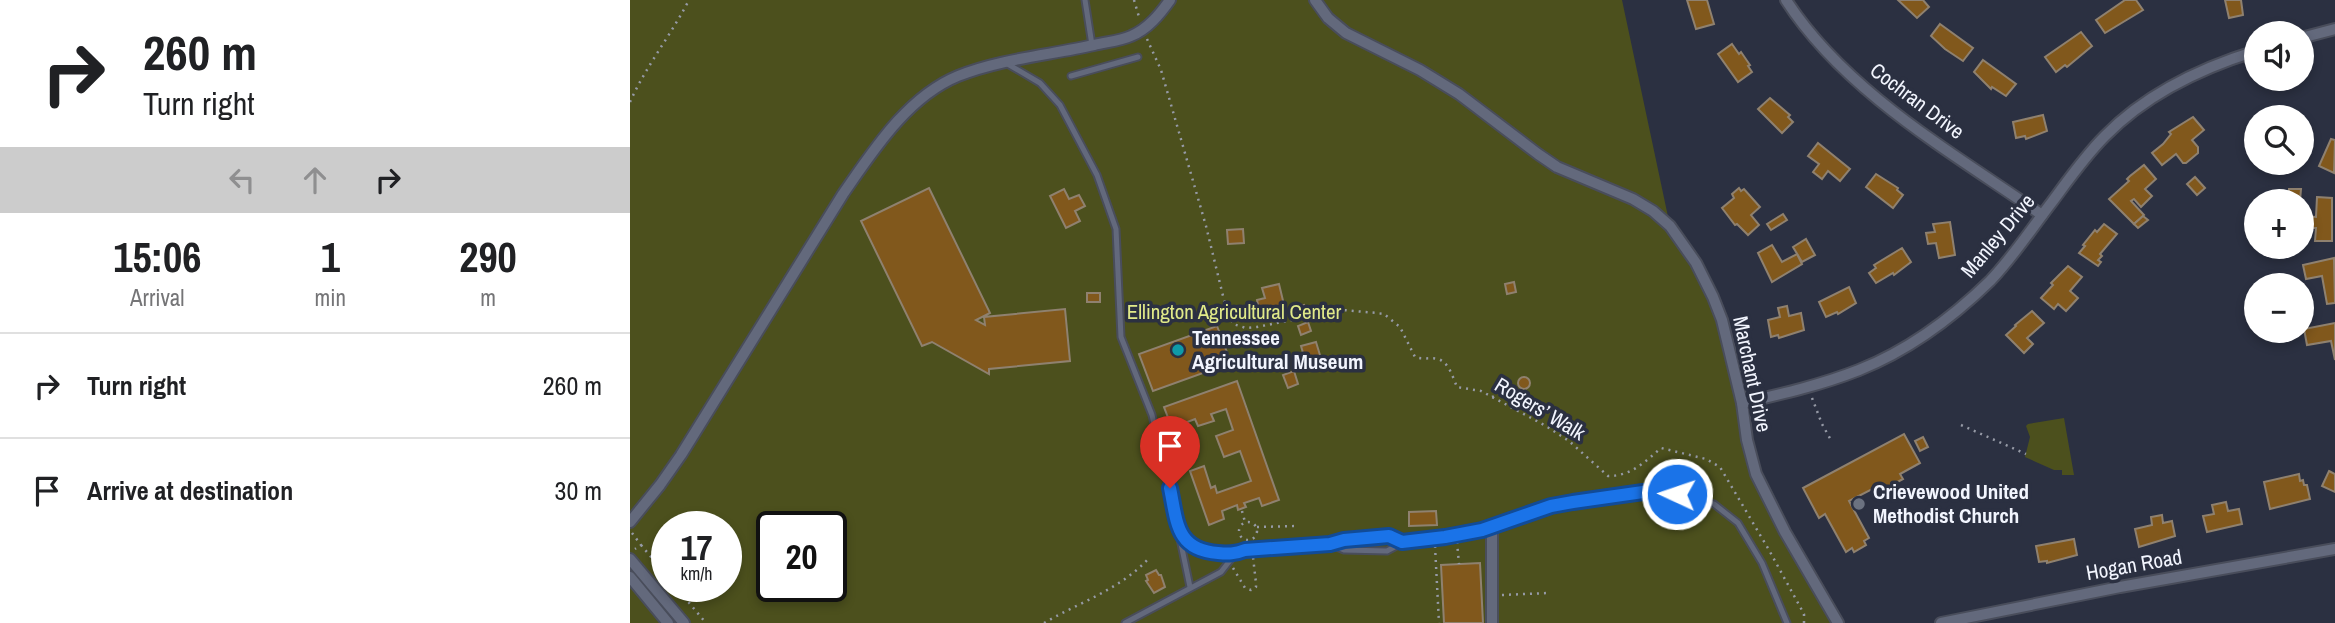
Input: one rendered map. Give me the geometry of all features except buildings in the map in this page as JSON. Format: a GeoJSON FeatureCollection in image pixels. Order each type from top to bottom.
{"type":"FeatureCollection","features":[{"type":"Feature","properties":{"kind":"street"},"geometry":{"type":"LineString","coordinates":[[630,522],[681,455],[843,194],[876,147],[914,106],[933,90],[957,76],[1131,36],[1157,17],[1170,0]]}},
{"type":"Feature","properties":{"kind":"street","name":"Marchant Drive"},"geometry":{"type":"LineString","coordinates":[[1315,0],[1346,33],[1440,82],[1558,167],[1633,199],[1670,226],[1689,253],[1722,320],[1742,403],[1751,460],[1759,482],[1838,623]]}},
{"type":"Feature","properties":{"kind":"street","name":"Cochran Drive"},"geometry":{"type":"LineString","coordinates":[[1786,0],[1822,47],[1854,78],[1923,132],[2042,215]]}},
{"type":"Feature","properties":{"kind":"street"},"geometry":{"type":"LineString","coordinates":[[2314,35],[2335,29]]}},
{"type":"Feature","properties":{"kind":"street","name":"Manley Drive"},"geometry":{"type":"LineString","coordinates":[[1742,403],[1810,387],[1882,360],[1952,314],[1992,279],[2095,146],[2131,114],[2182,80],[2244,55]]}},
{"type":"Feature","properties":{"kind":"street"},"geometry":{"type":"LineString","coordinates":[[1492,528],[1493,623]]}},
{"type":"Feature","properties":{"kind":"street","name":"Hogan Road"},"geometry":{"type":"LineString","coordinates":[[1941,623],[2120,587],[2335,549]]}},
{"type":"Feature","properties":{"kind":"street"},"geometry":{"type":"LineString","coordinates":[[630,556],[684,623]]}},
{"type":"Feature","properties":{"kind":"street"},"geometry":{"type":"LineString","coordinates":[[630,577],[668,623]]}},
{"type":"Feature","properties":{"kind":"lane"},"geometry":{"type":"LineString","coordinates":[[1086,0],[1092,45]]}},
{"type":"Feature","properties":{"kind":"lane"},"geometry":{"type":"LineString","coordinates":[[1071,76],[1138,57]]}},
{"type":"Feature","properties":{"kind":"lane"},"geometry":{"type":"LineString","coordinates":[[1006,63],[1040,83],[1060,105],[1102,186],[1116,229],[1124,347],[1152,415],[1190,587]]}},
{"type":"Feature","properties":{"kind":"lane"},"geometry":{"type":"LineString","coordinates":[[1330,544],[1344,550],[1387,551],[1402,542],[1492,528],[1530,513],[1573,502],[1643,492],[1693,497],[1723,510],[1743,529],[1762,563],[1787,623]]}},
{"type":"Feature","properties":{"kind":"lane"},"geometry":{"type":"LineString","coordinates":[[1178,528],[1197,550],[1235,554],[1389,536],[1402,542]]}},
{"type":"Feature","properties":{"kind":"lane"},"geometry":{"type":"LineString","coordinates":[[1125,623],[1211,578],[1230,563],[1235,554]]}},
{"type":"Feature","properties":{"kind":"path"},"geometry":{"type":"LineString","coordinates":[[630,102],[639,82],[689,0]]}},
{"type":"Feature","properties":{"kind":"path","name":"Rogers’ Walk"},"geometry":{"type":"LineString","coordinates":[[1134,0],[1161,70],[1231,323],[1246,328],[1257,327],[1331,309],[1384,314],[1402,330],[1415,357],[1438,359],[1450,370],[1457,387],[1481,391],[1569,441],[1608,476],[1634,470],[1661,448],[1706,459],[1720,467],[1775,560],[1804,614],[1804,623]]}},
{"type":"Feature","properties":{"kind":"path"},"geometry":{"type":"LineString","coordinates":[[1491,397],[1500,394],[1504,386]]}},
{"type":"Feature","properties":{"kind":"path"},"geometry":{"type":"LineString","coordinates":[[1810,387],[1822,424],[1832,442]]}},
{"type":"Feature","properties":{"kind":"path"},"geometry":{"type":"LineString","coordinates":[[1961,425],[2026,454]]}},
{"type":"Feature","properties":{"kind":"path"},"geometry":{"type":"LineString","coordinates":[[1242,511],[1245,522]]}},
{"type":"Feature","properties":{"kind":"path"},"geometry":{"type":"LineString","coordinates":[[1257,527],[1256,535],[1250,540],[1244,539],[1239,533],[1240,525],[1245,522],[1251,522],[1257,527],[1297,526]]}},
{"type":"Feature","properties":{"kind":"path"},"geometry":{"type":"LineString","coordinates":[[630,530],[651,558]]}},
{"type":"Feature","properties":{"kind":"path"},"geometry":{"type":"LineString","coordinates":[[1457,535],[1458,564]]}},
{"type":"Feature","properties":{"kind":"path"},"geometry":{"type":"LineString","coordinates":[[1435,538],[1439,623]]}},
{"type":"Feature","properties":{"kind":"path"},"geometry":{"type":"LineString","coordinates":[[1230,563],[1245,588],[1251,590],[1256,587],[1250,540]]}},
{"type":"Feature","properties":{"kind":"path"},"geometry":{"type":"LineString","coordinates":[[630,556],[640,545]]}},
{"type":"Feature","properties":{"kind":"path"},"geometry":{"type":"LineString","coordinates":[[1044,623],[1118,584],[1149,558]]}},
{"type":"Feature","properties":{"kind":"path"},"geometry":{"type":"LineString","coordinates":[[1492,595],[1548,593]]}},
{"type":"Feature","properties":{"kind":"path"},"geometry":{"type":"LineString","coordinates":[[688,602],[706,623]]}},
{"type":"Feature","properties":{"kind":"green space","name":"Ellington Agricultural Center"},"geometry":{"type":"Polygon","coordinates":[[[630,0],[1622,0],[1670,226],[1713,297],[1751,460],[1838,623],[630,623],[630,0]]]}},
{"type":"Feature","properties":{"kind":"green space"},"geometry":{"type":"Polygon","coordinates":[[[2064,418],[2074,475],[2062,475],[2062,470],[2054,470],[2025,457],[2030,437],[2026,426],[2028,424],[2064,418]]]}},
{"type":"Feature","properties":{"kind":"place","name":"Tennessee Agricultural Museum"},"geometry":{"type":"Point","coordinates":[1178,350]}},
{"type":"Feature","properties":{"kind":"place","name":"Crievewood United Methodist Church"},"geometry":{"type":"Point","coordinates":[1859,504]}},
{"type":"Feature","properties":{"kind":"route"},"geometry":{"type":"LineString","coordinates":[[1170,488],[1178,528],[1190,545],[1204,552],[1235,554],[1245,550],[1330,544],[1389,536],[1402,542],[1445,537],[1492,528],[1551,506],[1643,492],[1677,494]]}}]}
